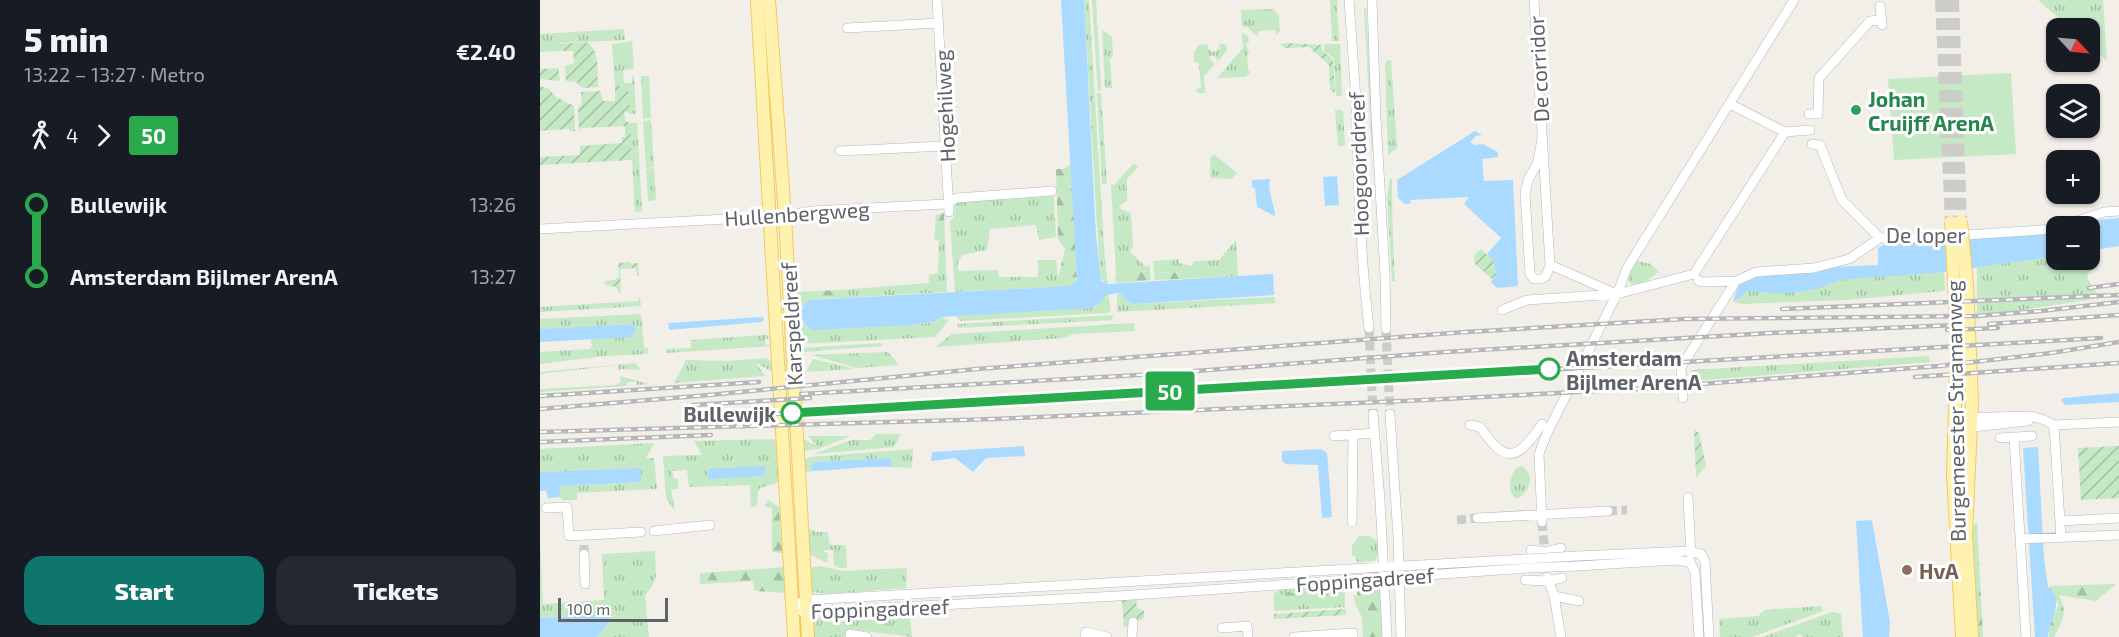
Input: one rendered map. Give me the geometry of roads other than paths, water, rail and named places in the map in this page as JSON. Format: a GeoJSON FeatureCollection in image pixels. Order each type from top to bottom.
{"type":"FeatureCollection","features":[{"type":"Feature","properties":{"kind":"main road","name":"Karspeldreef"},"geometry":{"type":"LineString","coordinates":[[757,0],[794,637]]}},
{"type":"Feature","properties":{"kind":"main road","name":"Karspeldreef"},"geometry":{"type":"LineString","coordinates":[[769,0],[775,63],[808,637]]}},
{"type":"Feature","properties":{"kind":"main road","name":"Burgemeester Stramanweg"},"geometry":{"type":"LineString","coordinates":[[1956,221],[1961,285],[1971,353],[1971,423],[1966,535],[1972,637]]}},
{"type":"Feature","properties":{"kind":"main road","name":"Burgemeester Stramanweg"},"geometry":{"type":"LineString","coordinates":[[1961,285],[1957,338],[1953,485],[1962,637]]}},
{"type":"Feature","properties":{"kind":"street","name":"Hogehilweg"},"geometry":{"type":"LineString","coordinates":[[937,0],[949,212]]}},
{"type":"Feature","properties":{"kind":"street","name":"Hoogoorddreef"},"geometry":{"type":"LineString","coordinates":[[1349,0],[1356,98],[1359,228],[1369,328]]}},
{"type":"Feature","properties":{"kind":"street","name":"Hoogoorddreef"},"geometry":{"type":"LineString","coordinates":[[1372,0],[1386,329]]}},
{"type":"Feature","properties":{"kind":"street","name":"De corridor"},"geometry":{"type":"LineString","coordinates":[[1534,0],[1550,265],[1546,276],[1534,279],[1530,274],[1526,188],[1538,162],[1542,138]]}},
{"type":"Feature","properties":{"kind":"street"},"geometry":{"type":"LineString","coordinates":[[1470,425],[1480,427],[1503,454],[1510,455],[1521,450],[1542,429],[1617,294],[1628,268],[1794,0]]}},
{"type":"Feature","properties":{"kind":"street"},"geometry":{"type":"LineString","coordinates":[[1809,114],[1818,114],[1819,78],[1870,21],[1881,23],[1880,6]]}},
{"type":"Feature","properties":{"kind":"street","name":"Karspeldreef"},"geometry":{"type":"LineString","coordinates":[[759,21],[766,24],[767,51],[775,63]]}},
{"type":"Feature","properties":{"kind":"street"},"geometry":{"type":"LineString","coordinates":[[846,28],[939,22]]}},
{"type":"Feature","properties":{"kind":"street"},"geometry":{"type":"LineString","coordinates":[[1730,104],[1785,132],[1810,130]]}},
{"type":"Feature","properties":{"kind":"street"},"geometry":{"type":"LineString","coordinates":[[765,119],[778,118]]}},
{"type":"Feature","properties":{"kind":"street"},"geometry":{"type":"LineString","coordinates":[[1502,310],[1527,300],[1617,294],[1694,274],[1785,132]]}},
{"type":"Feature","properties":{"kind":"street","name":"De loper"},"geometry":{"type":"LineString","coordinates":[[1812,144],[1820,145],[1842,200],[1880,238],[1921,238],[2046,229]]}},
{"type":"Feature","properties":{"kind":"street"},"geometry":{"type":"LineString","coordinates":[[840,151],[945,146]]}},
{"type":"Feature","properties":{"kind":"street"},"geometry":{"type":"LineString","coordinates":[[1526,188],[1541,184],[1546,189]]}},
{"type":"Feature","properties":{"kind":"street","name":"Hullenbergweg"},"geometry":{"type":"LineString","coordinates":[[540,229],[784,216],[813,211],[945,204],[957,198],[1052,191]]}},
{"type":"Feature","properties":{"kind":"street"},"geometry":{"type":"LineString","coordinates":[[2092,216],[2119,211]]}},
{"type":"Feature","properties":{"kind":"street"},"geometry":{"type":"LineString","coordinates":[[1698,280],[1701,282],[1736,281],[1756,272],[1814,268],[1849,259],[1880,238]]}},
{"type":"Feature","properties":{"kind":"street"},"geometry":{"type":"LineString","coordinates":[[1555,267],[1617,294]]}},
{"type":"Feature","properties":{"kind":"street"},"geometry":{"type":"LineString","coordinates":[[1683,398],[1681,367],[1736,281]]}},
{"type":"Feature","properties":{"kind":"street"},"geometry":{"type":"LineString","coordinates":[[1373,414],[1382,519],[1387,637]]}},
{"type":"Feature","properties":{"kind":"street"},"geometry":{"type":"LineString","coordinates":[[1390,414],[1398,537],[1401,637]]}},
{"type":"Feature","properties":{"kind":"street"},"geometry":{"type":"LineString","coordinates":[[1955,423],[2030,416],[2042,418],[2054,425],[2119,422]]}},
{"type":"Feature","properties":{"kind":"street"},"geometry":{"type":"LineString","coordinates":[[2054,425],[2061,538]]}},
{"type":"Feature","properties":{"kind":"street"},"geometry":{"type":"LineString","coordinates":[[1542,429],[1539,454],[1543,518]]}},
{"type":"Feature","properties":{"kind":"street"},"geometry":{"type":"LineString","coordinates":[[1334,436],[1374,433]]}},
{"type":"Feature","properties":{"kind":"street"},"geometry":{"type":"LineString","coordinates":[[1352,522],[1353,434]]}},
{"type":"Feature","properties":{"kind":"street"},"geometry":{"type":"LineString","coordinates":[[2000,438],[2032,436]]}},
{"type":"Feature","properties":{"kind":"street"},"geometry":{"type":"LineString","coordinates":[[2014,437],[2024,539],[2026,637]]}},
{"type":"Feature","properties":{"kind":"street"},"geometry":{"type":"LineString","coordinates":[[1688,497],[1690,551],[1691,563],[1695,572],[1699,637]]}},
{"type":"Feature","properties":{"kind":"street"},"geometry":{"type":"LineString","coordinates":[[546,508],[567,507],[569,536],[584,538],[641,532]]}},
{"type":"Feature","properties":{"kind":"street"},"geometry":{"type":"LineString","coordinates":[[1477,518],[1543,518],[1608,511]]}},
{"type":"Feature","properties":{"kind":"street"},"geometry":{"type":"LineString","coordinates":[[2060,521],[2119,518]]}},
{"type":"Feature","properties":{"kind":"street"},"geometry":{"type":"LineString","coordinates":[[654,531],[710,525]]}},
{"type":"Feature","properties":{"kind":"street"},"geometry":{"type":"LineString","coordinates":[[2024,539],[2119,535]]}},
{"type":"Feature","properties":{"kind":"street"},"geometry":{"type":"LineString","coordinates":[[1531,550],[1545,552],[1561,548]]}},
{"type":"Feature","properties":{"kind":"street"},"geometry":{"type":"LineString","coordinates":[[1690,551],[1701,554],[1705,561],[1709,637]]}},
{"type":"Feature","properties":{"kind":"street","name":"Foppingadreef"},"geometry":{"type":"LineString","coordinates":[[792,608],[806,600],[1137,582],[1338,568],[1527,564],[1690,551]]}},
{"type":"Feature","properties":{"kind":"street"},"geometry":{"type":"LineString","coordinates":[[584,554],[585,584]]}},
{"type":"Feature","properties":{"kind":"street","name":"Foppingadreef"},"geometry":{"type":"LineString","coordinates":[[1577,561],[1675,560],[1691,563]]}},
{"type":"Feature","properties":{"kind":"street","name":"Foppingadreef"},"geometry":{"type":"LineString","coordinates":[[792,608],[806,613],[1138,595],[1384,579],[1527,564]]}},
{"type":"Feature","properties":{"kind":"street"},"geometry":{"type":"LineString","coordinates":[[1525,580],[1562,578]]}},
{"type":"Feature","properties":{"kind":"street"},"geometry":{"type":"LineString","coordinates":[[1547,579],[1554,596],[1561,637]]}},
{"type":"Feature","properties":{"kind":"street"},"geometry":{"type":"LineString","coordinates":[[1554,596],[1579,602]]}},
{"type":"Feature","properties":{"kind":"street"},"geometry":{"type":"LineString","coordinates":[[1132,637],[1133,622]]}},
{"type":"Feature","properties":{"kind":"street"},"geometry":{"type":"LineString","coordinates":[[1222,628],[1247,626],[1248,637]]}},
{"type":"Feature","properties":{"kind":"street"},"geometry":{"type":"LineString","coordinates":[[1085,637],[1086,632],[1107,637]]}},
{"type":"Feature","properties":{"kind":"street"},"geometry":{"type":"LineString","coordinates":[[850,637],[850,634],[867,637]]}},
{"type":"Feature","properties":{"kind":"street"},"geometry":{"type":"LineString","coordinates":[[1294,637],[1353,635]]}},
{"type":"Feature","properties":{"kind":"water"},"geometry":{"type":"Polygon","coordinates":[[[1061,0],[1084,0],[1096,236],[1101,281],[1108,284],[1273,274],[1274,295],[1134,304],[1127,301],[1120,293],[1105,295],[1102,301],[1091,308],[942,317],[933,322],[913,325],[813,330],[805,324],[802,312],[809,300],[1070,286],[1077,280],[1061,0]]]}},
{"type":"Feature","properties":{"kind":"water"},"geometry":{"type":"Polygon","coordinates":[[[1475,131],[1482,135],[1476,136],[1470,142],[1475,145],[1483,144],[1498,152],[1498,157],[1482,159],[1484,181],[1513,180],[1518,286],[1497,288],[1491,282],[1496,275],[1494,261],[1487,254],[1501,238],[1464,204],[1469,197],[1410,200],[1411,203],[1405,204],[1398,198],[1397,180],[1475,131]]]}},
{"type":"Feature","properties":{"kind":"water"},"geometry":{"type":"Polygon","coordinates":[[[1337,176],[1339,205],[1325,206],[1323,177],[1337,176]]]}},
{"type":"Feature","properties":{"kind":"water"},"geometry":{"type":"Polygon","coordinates":[[[1270,179],[1269,187],[1275,216],[1257,207],[1255,188],[1252,187],[1252,180],[1270,179]]]}},
{"type":"Feature","properties":{"kind":"water"},"geometry":{"type":"Polygon","coordinates":[[[2119,218],[2119,246],[2100,249],[2100,220],[2119,218]]]}},
{"type":"Feature","properties":{"kind":"water"},"geometry":{"type":"Polygon","coordinates":[[[2046,234],[2046,257],[1944,272],[1839,280],[1805,291],[1770,293],[1747,291],[1733,301],[1744,271],[1878,265],[1878,248],[1887,243],[2046,234]]]}},
{"type":"Feature","properties":{"kind":"water"},"geometry":{"type":"Polygon","coordinates":[[[763,317],[764,320],[761,322],[669,330],[668,323],[763,317]]]}},
{"type":"Feature","properties":{"kind":"water"},"geometry":{"type":"Polygon","coordinates":[[[633,324],[634,334],[631,337],[540,342],[540,329],[633,324]]]}},
{"type":"Feature","properties":{"kind":"water"},"geometry":{"type":"Polygon","coordinates":[[[2119,393],[2119,402],[2065,405],[2061,400],[2063,398],[2119,393]]]}},
{"type":"Feature","properties":{"kind":"water"},"geometry":{"type":"Polygon","coordinates":[[[1024,446],[1025,456],[986,458],[973,472],[955,458],[931,461],[932,452],[1024,446]]]}},
{"type":"Feature","properties":{"kind":"water"},"geometry":{"type":"Polygon","coordinates":[[[2038,447],[2044,558],[2048,588],[2056,598],[2048,637],[2035,637],[2023,448],[2038,447]]]}},
{"type":"Feature","properties":{"kind":"water"},"geometry":{"type":"Polygon","coordinates":[[[1321,449],[1327,453],[1332,517],[1322,518],[1318,465],[1286,464],[1282,461],[1282,451],[1321,449]]]}},
{"type":"Feature","properties":{"kind":"water"},"geometry":{"type":"Polygon","coordinates":[[[891,458],[892,467],[813,471],[811,467],[815,462],[891,458]]]}},
{"type":"Feature","properties":{"kind":"water"},"geometry":{"type":"Polygon","coordinates":[[[765,466],[763,476],[708,479],[708,469],[765,466]]]}},
{"type":"Feature","properties":{"kind":"water"},"geometry":{"type":"Polygon","coordinates":[[[641,468],[641,482],[561,486],[559,497],[548,498],[546,491],[540,491],[540,472],[641,468]]]}},
{"type":"Feature","properties":{"kind":"water"},"geometry":{"type":"Polygon","coordinates":[[[1872,520],[1890,623],[1889,637],[1863,637],[1856,521],[1872,520]]]}},
{"type":"Feature","properties":{"kind":"water"},"geometry":{"type":"Polygon","coordinates":[[[609,614],[609,623],[597,637],[540,637],[540,618],[609,614]]]}},
{"type":"Feature","properties":{"kind":"tunnel"},"geometry":{"type":"LineString","coordinates":[[1941,0],[1951,222]]}},
{"type":"Feature","properties":{"kind":"tunnel"},"geometry":{"type":"LineString","coordinates":[[1953,0],[1961,221]]}},
{"type":"Feature","properties":{"kind":"tunnel"},"geometry":{"type":"LineString","coordinates":[[1369,328],[1373,414]]}},
{"type":"Feature","properties":{"kind":"tunnel"},"geometry":{"type":"LineString","coordinates":[[1386,329],[1390,414]]}},
{"type":"Feature","properties":{"kind":"tunnel"},"geometry":{"type":"LineString","coordinates":[[1608,511],[1627,510]]}},
{"type":"Feature","properties":{"kind":"tunnel"},"geometry":{"type":"LineString","coordinates":[[1457,520],[1477,518]]}},
{"type":"Feature","properties":{"kind":"tunnel"},"geometry":{"type":"LineString","coordinates":[[1542,522],[1547,577]]}},
{"type":"Feature","properties":{"kind":"tunnel"},"geometry":{"type":"LineString","coordinates":[[584,542],[584,554]]}},
{"type":"Feature","properties":{"kind":"railway"},"geometry":{"type":"LineString","coordinates":[[2089,288],[2119,284]]}},
{"type":"Feature","properties":{"kind":"railway"},"geometry":{"type":"LineString","coordinates":[[1782,309],[2119,295]]}},
{"type":"Feature","properties":{"kind":"railway"},"geometry":{"type":"LineString","coordinates":[[540,409],[977,369],[1466,332],[1684,319],[1976,316],[2119,302]]}},
{"type":"Feature","properties":{"kind":"railway"},"geometry":{"type":"LineString","coordinates":[[1989,324],[2119,315]]}},
{"type":"Feature","properties":{"kind":"railway"},"geometry":{"type":"LineString","coordinates":[[801,394],[1156,374],[1445,352],[1956,325]]}},
{"type":"Feature","properties":{"kind":"railway"},"geometry":{"type":"LineString","coordinates":[[1947,330],[1998,328]]}},
{"type":"Feature","properties":{"kind":"railway"},"geometry":{"type":"LineString","coordinates":[[690,419],[2101,338]]}},
{"type":"Feature","properties":{"kind":"railway"},"geometry":{"type":"LineString","coordinates":[[540,432],[994,419],[1635,389],[1939,366],[2051,353],[2119,342]]}},
{"type":"Feature","properties":{"kind":"railway"},"geometry":{"type":"LineString","coordinates":[[1915,377],[2119,363]]}},
{"type":"Feature","properties":{"kind":"railway"},"geometry":{"type":"LineString","coordinates":[[540,396],[759,382]]}},
{"type":"Feature","properties":{"kind":"railway"},"geometry":{"type":"LineString","coordinates":[[693,405],[810,398]]}},
{"type":"Feature","properties":{"kind":"railway"},"geometry":{"type":"LineString","coordinates":[[540,442],[711,435]]}},
{"type":"Feature","properties":{"kind":"metro line","name":"50"},"geometry":{"type":"LineString","coordinates":[[792,413],[1549,369]]}},
{"type":"Feature","properties":{"kind":"place","name":"Johan Cruijff ArenA"},"geometry":{"type":"Point","coordinates":[1856,110]}},
{"type":"Feature","properties":{"kind":"place","name":"Amsterdam Bijlmer ArenA"},"geometry":{"type":"Point","coordinates":[1549,369]}},
{"type":"Feature","properties":{"kind":"place","name":"Bullewijk"},"geometry":{"type":"Point","coordinates":[792,413]}},
{"type":"Feature","properties":{"kind":"place","name":"HvA"},"geometry":{"type":"Point","coordinates":[1907,570]}}]}
